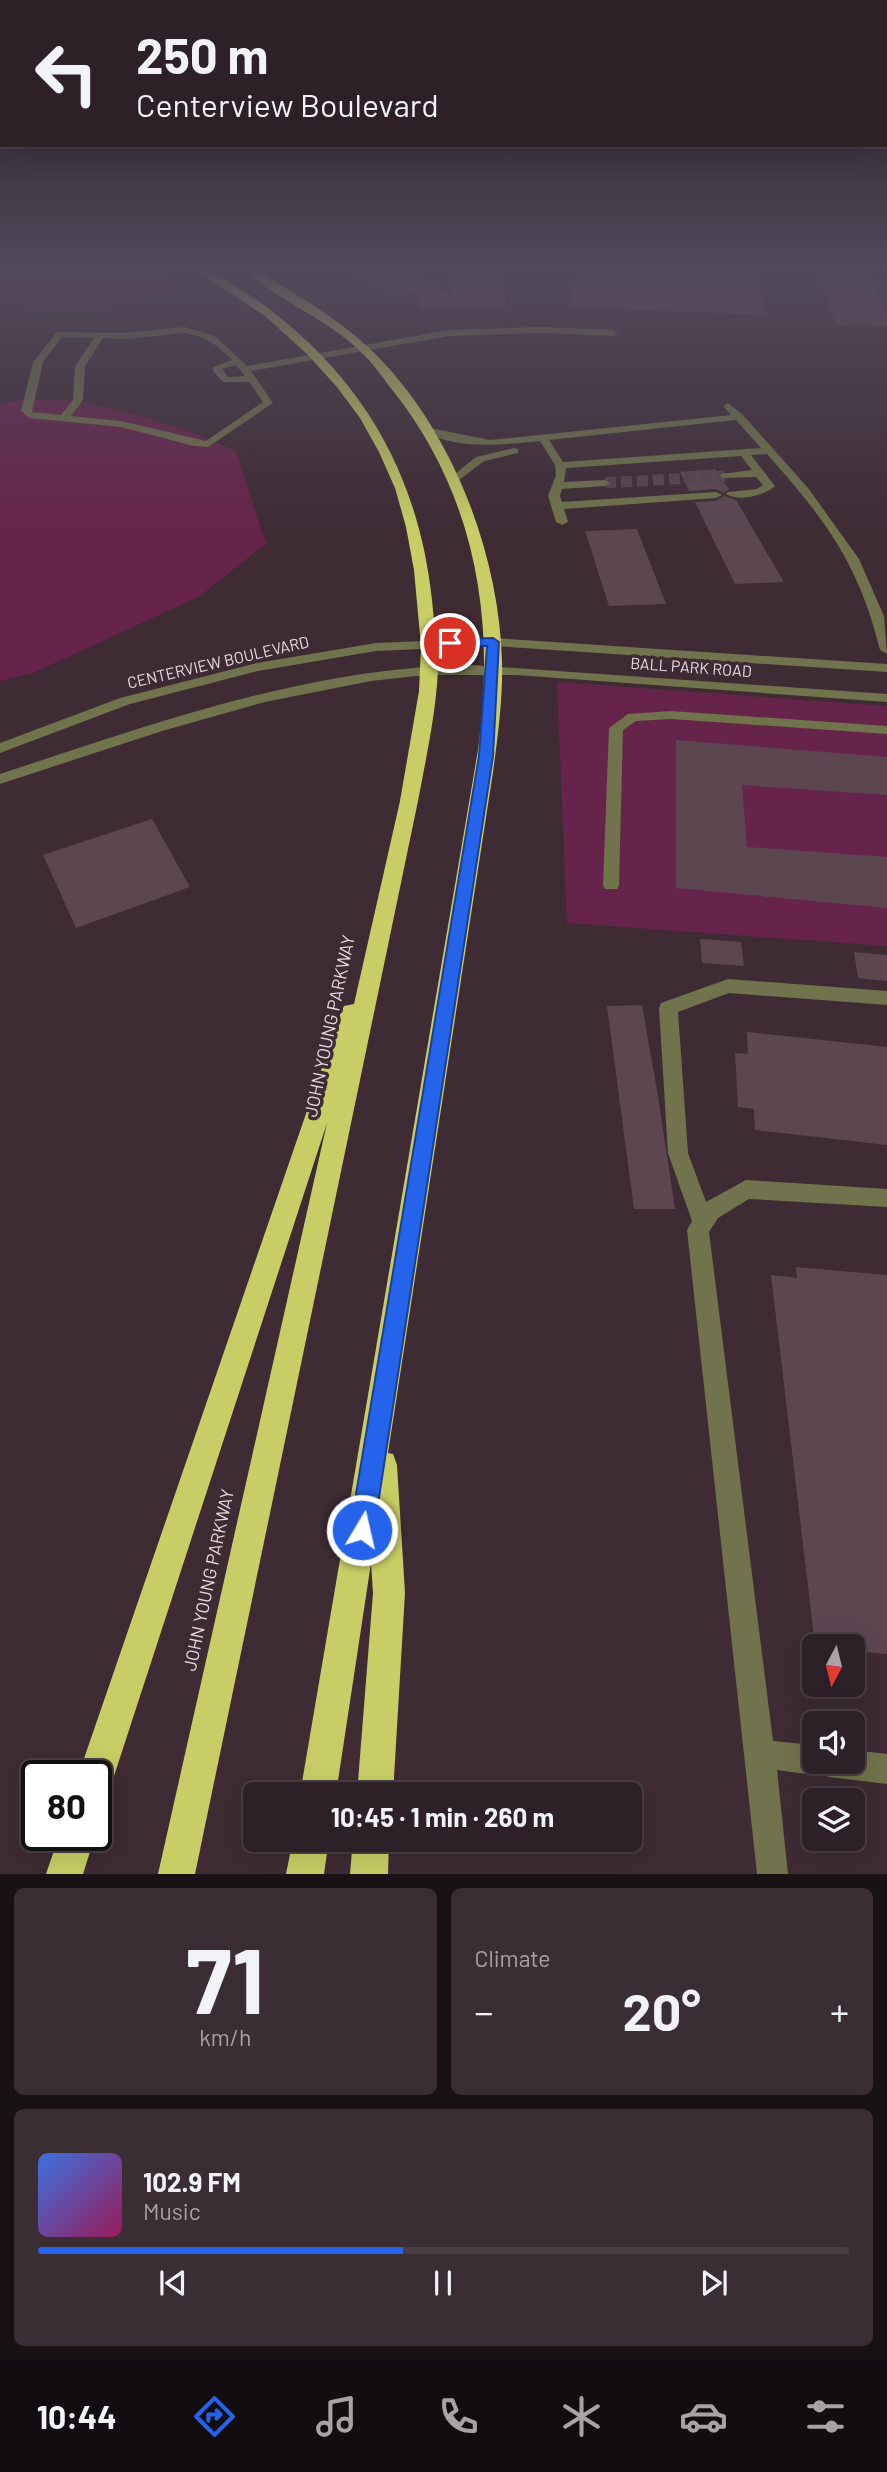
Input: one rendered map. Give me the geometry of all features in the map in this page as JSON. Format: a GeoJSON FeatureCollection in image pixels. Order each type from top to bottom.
{"type":"FeatureCollection","features":[{"type":"Feature","properties":{"kind":"highway"},"geometry":{"type":"LineString","coordinates":[[320,1782],[477,815],[486,756],[492,671],[493,642],[484,569],[455,478],[430,431],[410,402],[369,355]]}},
{"type":"Feature","properties":{"kind":"highway","name":"JOHN YOUNG PARKWAY"},"geometry":{"type":"LineString","coordinates":[[176,1874],[385,914],[420,746],[430,671],[424,588],[412,513],[392,463],[359,405],[317,356]]}},
{"type":"Feature","properties":{"kind":"highway"},"geometry":{"type":"LineString","coordinates":[[101,1760],[385,914]]}},
{"type":"Feature","properties":{"kind":"highway"},"geometry":{"type":"LineString","coordinates":[[376,1782],[388,1593],[379,1424]]}},
{"type":"Feature","properties":{"kind":"highway"},"geometry":{"type":"LineString","coordinates":[[64,1874],[72,1851]]}},
{"type":"Feature","properties":{"kind":"highway"},"geometry":{"type":"LineString","coordinates":[[305,1874],[309,1852]]}},
{"type":"Feature","properties":{"kind":"highway"},"geometry":{"type":"LineString","coordinates":[[369,1874],[371,1852]]}},
{"type":"Feature","properties":{"kind":"street"},"geometry":{"type":"LineString","coordinates":[[43,355],[38,362],[26,411],[29,415],[121,424],[194,443],[208,443],[268,403],[231,355]]}},
{"type":"Feature","properties":{"kind":"street"},"geometry":{"type":"LineString","coordinates":[[64,418],[78,400],[80,366],[87,355]]}},
{"type":"Feature","properties":{"kind":"street"},"geometry":{"type":"LineString","coordinates":[[252,379],[226,380],[216,369],[222,365],[242,366],[320,355]]}},
{"type":"Feature","properties":{"kind":"street"},"geometry":{"type":"LineString","coordinates":[[728,406],[769,451],[845,546],[866,581],[887,650]]}},
{"type":"Feature","properties":{"kind":"street"},"geometry":{"type":"LineString","coordinates":[[430,431],[490,443],[546,442],[743,422]]}},
{"type":"Feature","properties":{"kind":"street"},"geometry":{"type":"LineString","coordinates":[[546,442],[560,465],[561,475],[554,496],[562,522]]}},
{"type":"Feature","properties":{"kind":"street"},"geometry":{"type":"LineString","coordinates":[[455,478],[480,459],[495,453],[546,442]]}},
{"type":"Feature","properties":{"kind":"street"},"geometry":{"type":"LineString","coordinates":[[560,465],[769,451]]}},
{"type":"Feature","properties":{"kind":"street"},"geometry":{"type":"LineString","coordinates":[[732,494],[760,492],[769,486],[744,453]]}},
{"type":"Feature","properties":{"kind":"street"},"geometry":{"type":"LineString","coordinates":[[725,476],[760,473]]}},
{"type":"Feature","properties":{"kind":"street"},"geometry":{"type":"LineString","coordinates":[[557,486],[605,483]]}},
{"type":"Feature","properties":{"kind":"street"},"geometry":{"type":"LineString","coordinates":[[556,506],[716,495]]}},
{"type":"Feature","properties":{"kind":"street","name":"CENTERVIEW BOULEVARD"},"geometry":{"type":"LineString","coordinates":[[0,748],[125,701],[257,667],[376,647],[493,642]]}},
{"type":"Feature","properties":{"kind":"street","name":"BALL PARK ROAD"},"geometry":{"type":"LineString","coordinates":[[493,642],[887,668]]}},
{"type":"Feature","properties":{"kind":"street"},"geometry":{"type":"LineString","coordinates":[[0,779],[168,723],[322,684],[430,671],[492,671]]}},
{"type":"Feature","properties":{"kind":"street","name":"BALL PARK ROAD"},"geometry":{"type":"LineString","coordinates":[[492,671],[887,698]]}},
{"type":"Feature","properties":{"kind":"street"},"geometry":{"type":"LineString","coordinates":[[611,885],[616,728],[633,717],[671,715],[887,730]]}},
{"type":"Feature","properties":{"kind":"street"},"geometry":{"type":"LineString","coordinates":[[703,1223],[678,1153],[668,1008],[729,986],[887,998]]}},
{"type":"Feature","properties":{"kind":"street"},"geometry":{"type":"LineString","coordinates":[[773,1874],[698,1230],[710,1211],[746,1189],[887,1198]]}},
{"type":"Feature","properties":{"kind":"street"},"geometry":{"type":"LineString","coordinates":[[760,1754],[802,1759]]}},
{"type":"Feature","properties":{"kind":"street"},"geometry":{"type":"LineString","coordinates":[[865,1766],[887,1769]]}},
{"type":"Feature","properties":{"kind":"shaded area"},"geometry":{"type":"Polygon","coordinates":[[[65,399],[152,420],[236,451],[266,544],[198,597],[33,673],[0,681],[0,404],[23,400],[65,399]]]}},
{"type":"Feature","properties":{"kind":"shaded area"},"geometry":{"type":"Polygon","coordinates":[[[557,682],[887,706],[887,946],[567,923],[557,682]]]}},
{"type":"Feature","properties":{"kind":"building"},"geometry":{"type":"Polygon","coordinates":[[[716,469],[719,480],[729,489],[724,493],[716,489],[689,491],[680,472],[716,469]]]}},
{"type":"Feature","properties":{"kind":"building"},"geometry":{"type":"Polygon","coordinates":[[[724,496],[736,500],[784,582],[735,584],[695,502],[716,501],[724,496]]]}},
{"type":"Feature","properties":{"kind":"building"},"geometry":{"type":"Polygon","coordinates":[[[637,529],[666,604],[609,606],[585,531],[637,529]]]}},
{"type":"Feature","properties":{"kind":"building"},"geometry":{"type":"Polygon","coordinates":[[[676,740],[887,757],[887,795],[742,785],[747,847],[887,857],[887,908],[676,888],[676,740]]]}},
{"type":"Feature","properties":{"kind":"building"},"geometry":{"type":"Polygon","coordinates":[[[152,819],[190,887],[76,928],[43,855],[152,819]]]}},
{"type":"Feature","properties":{"kind":"building"},"geometry":{"type":"Polygon","coordinates":[[[700,939],[741,942],[744,966],[702,963],[700,939]]]}},
{"type":"Feature","properties":{"kind":"building"},"geometry":{"type":"Polygon","coordinates":[[[854,952],[887,955],[887,981],[858,978],[854,952]]]}},
{"type":"Feature","properties":{"kind":"building"},"geometry":{"type":"Polygon","coordinates":[[[642,1005],[675,1209],[634,1209],[607,1006],[642,1005]]]}},
{"type":"Feature","properties":{"kind":"building"},"geometry":{"type":"Polygon","coordinates":[[[747,1032],[887,1047],[887,1145],[755,1130],[754,1109],[738,1107],[735,1053],[748,1054],[747,1032]]]}},
{"type":"Feature","properties":{"kind":"building"},"geometry":{"type":"Polygon","coordinates":[[[796,1267],[887,1275],[887,1654],[865,1652],[865,1634],[814,1634],[771,1275],[797,1278],[796,1267]]]}},
{"type":"Feature","properties":{"kind":"tunnel"},"geometry":{"type":"LineString","coordinates":[[605,483],[725,476]]}},
{"type":"Feature","properties":{"kind":"route"},"geometry":{"type":"LineString","coordinates":[[362,1530],[486,756],[493,642],[450,643]]}}]}
